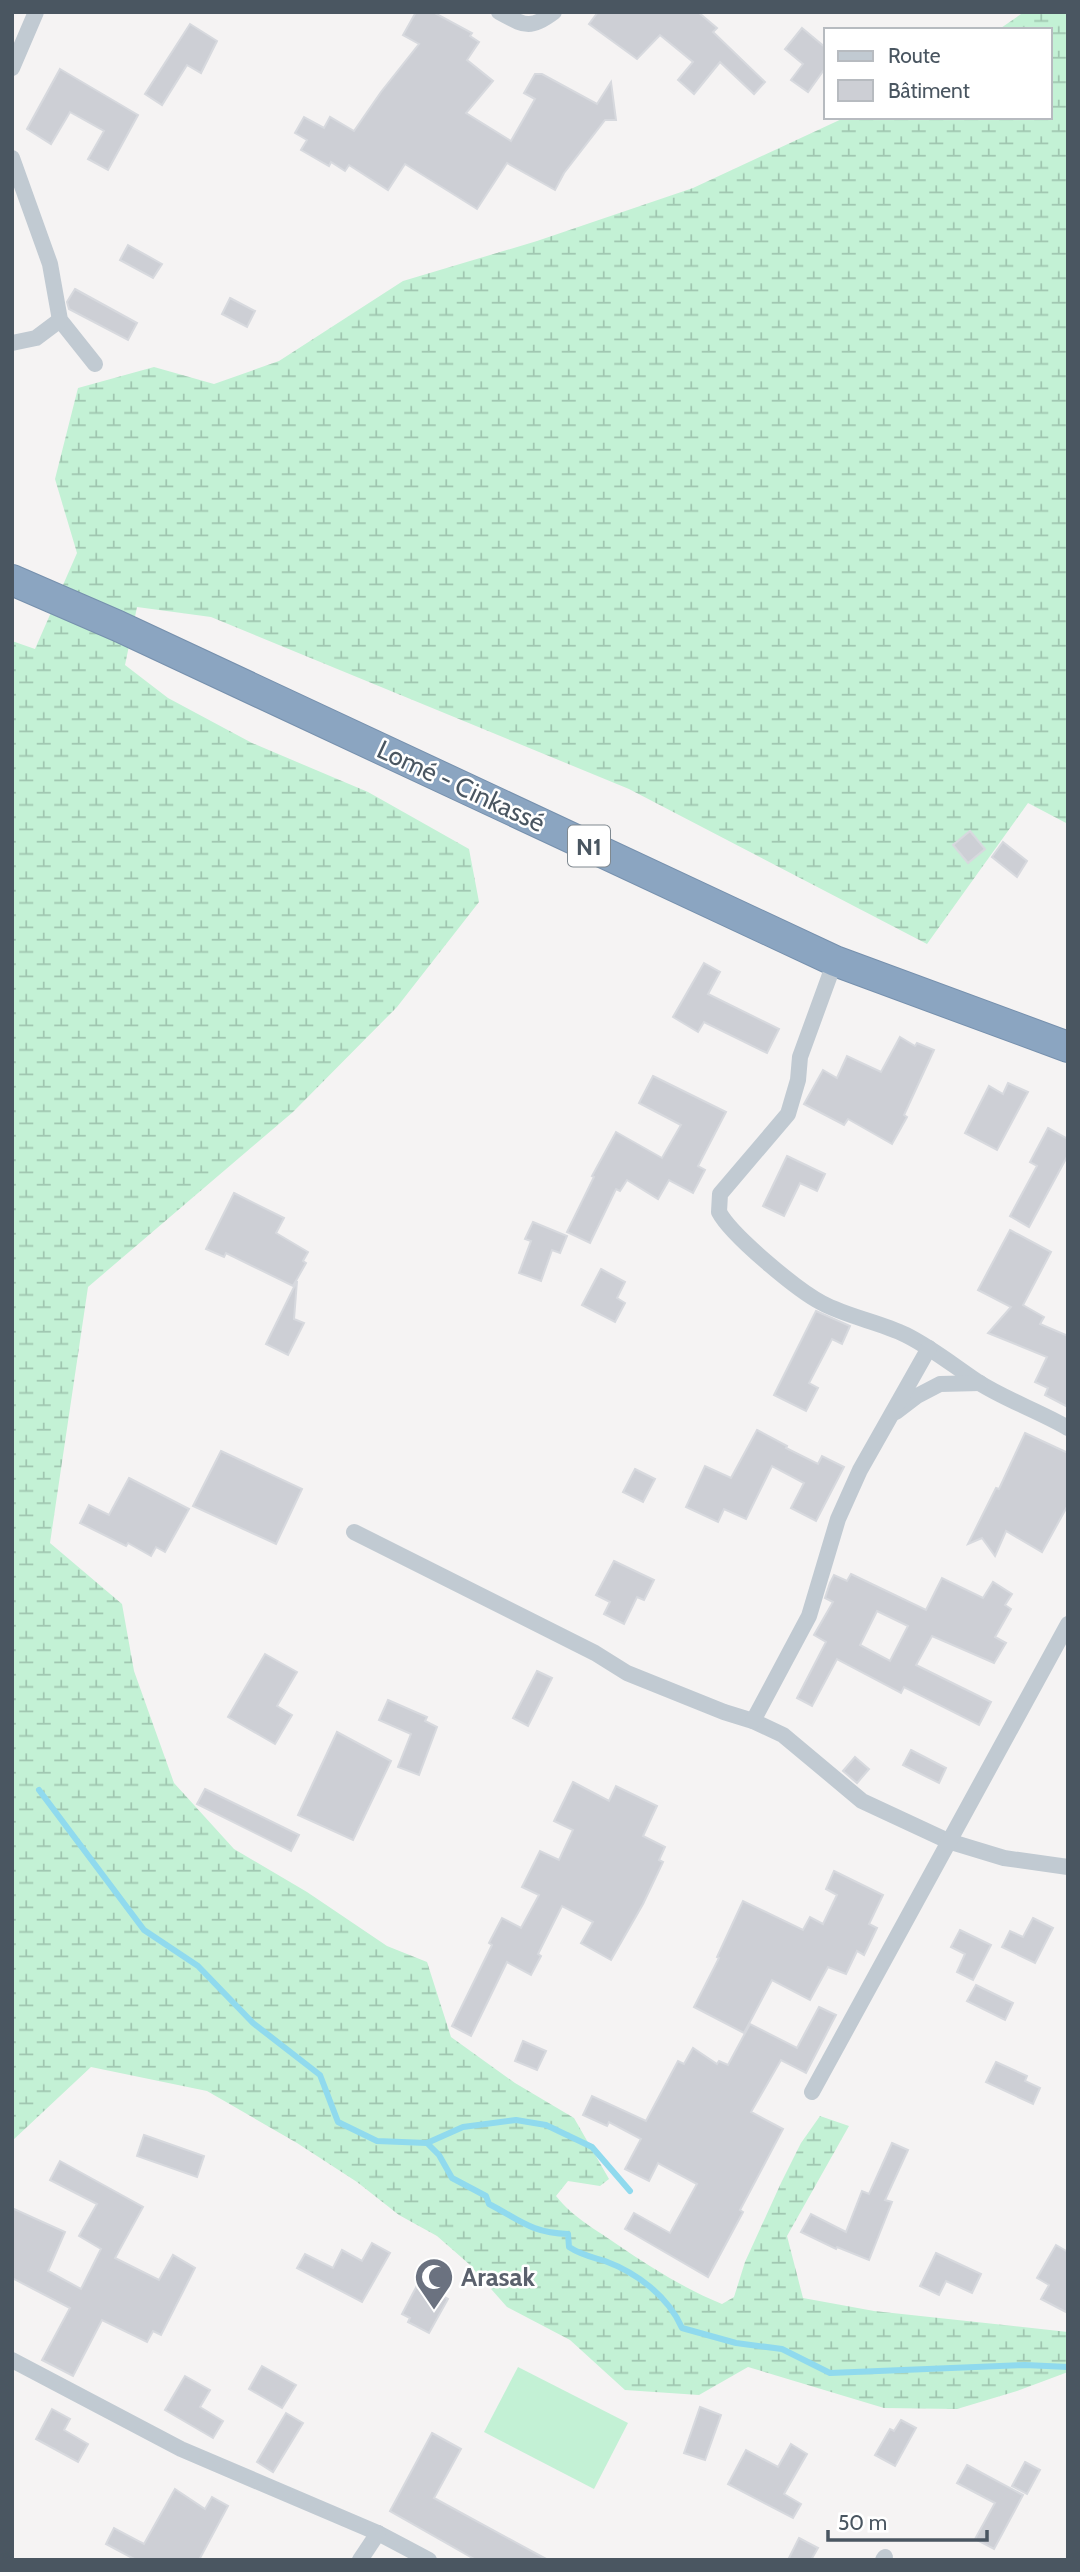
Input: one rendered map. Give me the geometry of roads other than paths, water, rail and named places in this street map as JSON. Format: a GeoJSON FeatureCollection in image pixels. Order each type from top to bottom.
{"type":"FeatureCollection","features":[{"type":"Feature","properties":{"kind":"highway","name":"Lomé - Cinkassé"},"geometry":{"type":"LineString","coordinates":[[12,580],[118,626],[835,961],[1067,1051]]}},
{"type":"Feature","properties":{"kind":"street"},"geometry":{"type":"LineString","coordinates":[[12,68],[36,12]]}},
{"type":"Feature","properties":{"kind":"street"},"geometry":{"type":"LineString","coordinates":[[499,12],[525,25],[534,25],[554,12]]}},
{"type":"Feature","properties":{"kind":"street"},"geometry":{"type":"LineString","coordinates":[[12,158],[50,264],[60,320],[95,364]]}},
{"type":"Feature","properties":{"kind":"street"},"geometry":{"type":"LineString","coordinates":[[12,343],[36,338],[60,320]]}},
{"type":"Feature","properties":{"kind":"street"},"geometry":{"type":"LineString","coordinates":[[835,961],[800,1057],[798,1080],[788,1114],[720,1194],[719,1212],[728,1225],[775,1269],[822,1304],[905,1334],[980,1383],[1068,1428]]}},
{"type":"Feature","properties":{"kind":"street"},"geometry":{"type":"LineString","coordinates":[[753,1721],[808,1616],[838,1519],[860,1470],[929,1348]]}},
{"type":"Feature","properties":{"kind":"street"},"geometry":{"type":"LineString","coordinates":[[889,1417],[917,1396],[940,1384],[980,1383]]}},
{"type":"Feature","properties":{"kind":"street"},"geometry":{"type":"LineString","coordinates":[[354,1532],[595,1653],[627,1673],[783,1735],[862,1801],[947,1841],[1003,1858],[1068,1867]]}},
{"type":"Feature","properties":{"kind":"street"},"geometry":{"type":"LineString","coordinates":[[812,2092],[1068,1624]]}},
{"type":"Feature","properties":{"kind":"street"},"geometry":{"type":"LineString","coordinates":[[12,2360],[181,2449],[378,2533],[429,2560]]}},
{"type":"Feature","properties":{"kind":"street"},"geometry":{"type":"LineString","coordinates":[[360,2560],[378,2533]]}},
{"type":"Feature","properties":{"kind":"waterway"},"geometry":{"type":"LineString","coordinates":[[39,1790],[144,1930],[198,1966],[253,2023],[320,2075],[338,2122],[377,2141],[427,2143],[439,2155],[452,2178],[486,2196],[489,2204],[535,2228],[568,2234],[569,2247],[617,2266],[640,2279],[669,2306],[682,2328],[736,2343],[782,2349],[830,2373],[1025,2365],[1068,2367]]}},
{"type":"Feature","properties":{"kind":"waterway"},"geometry":{"type":"LineString","coordinates":[[427,2143],[463,2127],[516,2120],[546,2125],[592,2147],[630,2191]]}},
{"type":"Feature","properties":{"kind":"place","name":"Arasak"},"geometry":{"type":"Point","coordinates":[434,2311]}}]}
